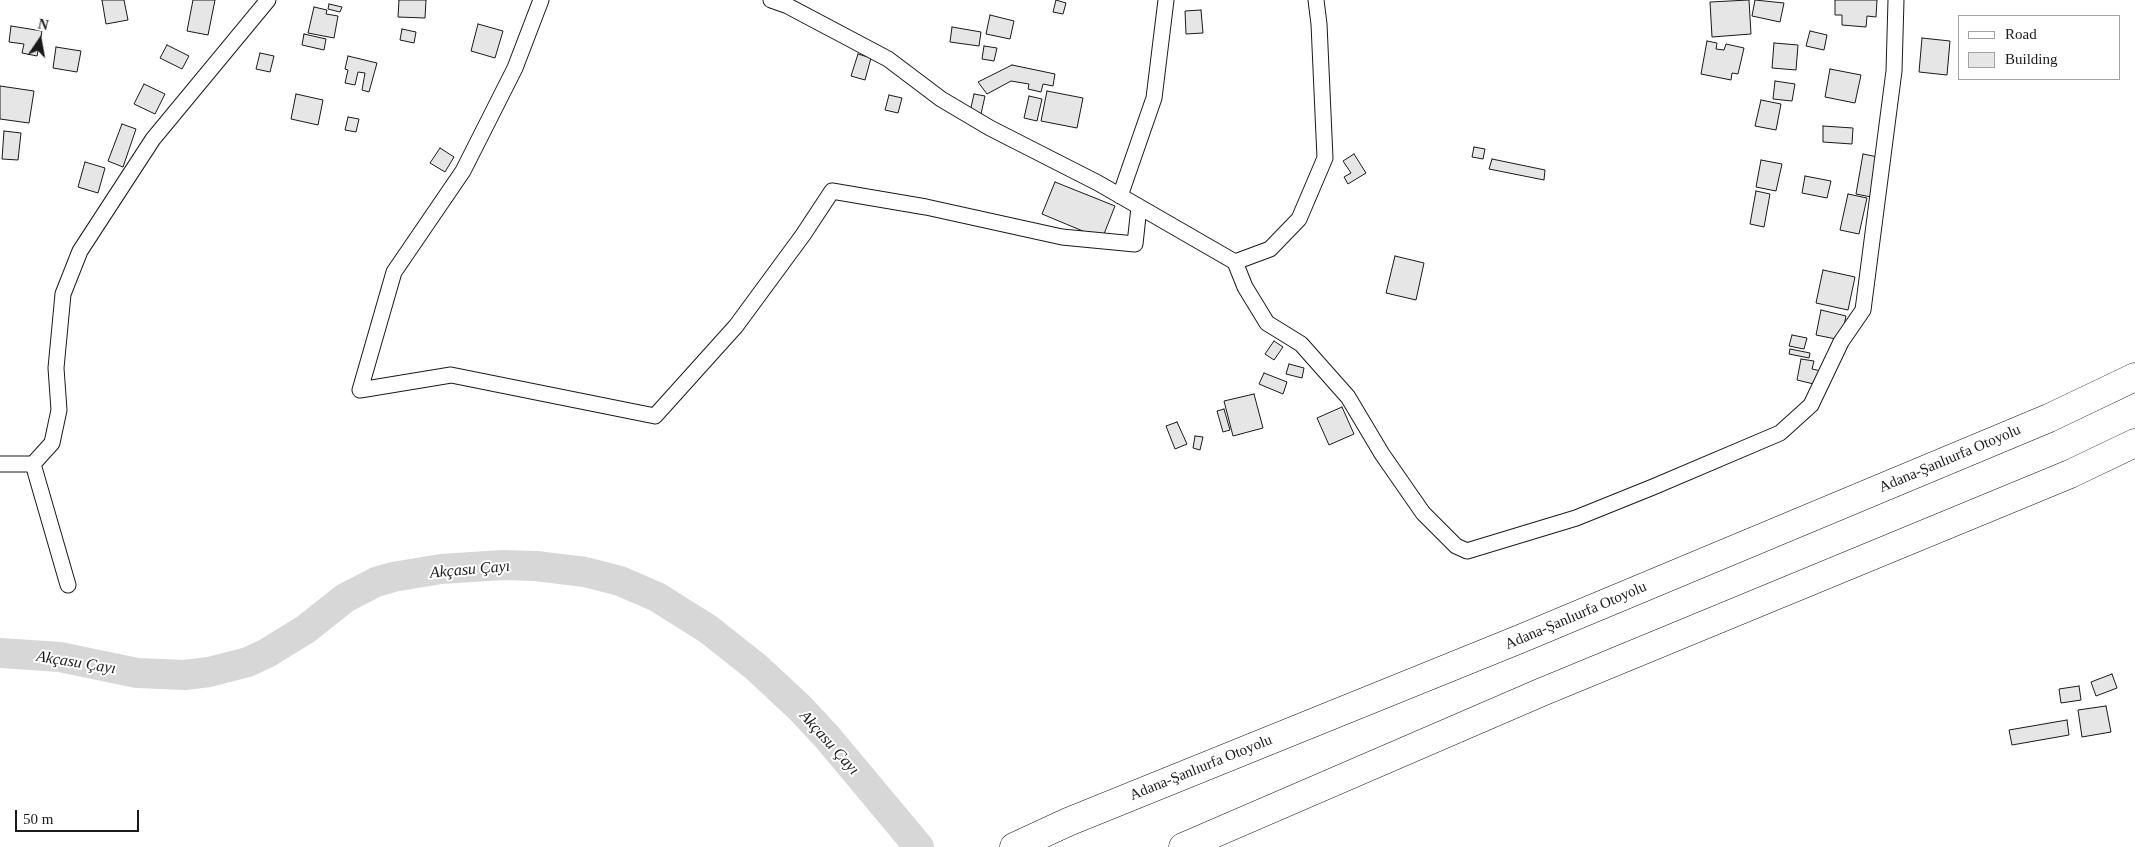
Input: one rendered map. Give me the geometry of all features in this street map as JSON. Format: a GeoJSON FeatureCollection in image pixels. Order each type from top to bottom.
{"type":"FeatureCollection","features":[{"type":"Feature","properties":{"kind":"highway","name":"Adana-Şanlıurfa Otoyolu"},"geometry":{"type":"LineString","coordinates":[[1014,847],[1068,822],[1530,635],[2049,418],[2135,377]]}},
{"type":"Feature","properties":{"kind":"highway"},"geometry":{"type":"LineString","coordinates":[[1183,847],[1542,692],[2070,474],[2135,443]]}},
{"type":"Feature","properties":{"kind":"street"},"geometry":{"type":"LineString","coordinates":[[0,464],[33,464],[52,443],[59,410],[56,368],[63,294],[80,251],[153,139],[268,0]]}},
{"type":"Feature","properties":{"kind":"street"},"geometry":{"type":"LineString","coordinates":[[541,0],[515,68],[463,171],[394,272],[360,390],[451,375],[655,416],[736,326],[803,235],[832,191],[926,207],[1062,237],[1135,244],[1139,207]]}},
{"type":"Feature","properties":{"kind":"street"},"geometry":{"type":"LineString","coordinates":[[771,0],[788,6],[888,58],[941,99],[990,128],[1045,154],[1235,262],[1245,287],[1267,323],[1301,344],[1348,398],[1382,454],[1423,513],[1456,546],[1467,551],[1576,518],[1780,433],[1810,405],[1841,342],[1864,310],[1894,72],[1896,0]]}},
{"type":"Feature","properties":{"kind":"street"},"geometry":{"type":"LineString","coordinates":[[1120,196],[1154,98],[1166,0]]}},
{"type":"Feature","properties":{"kind":"street"},"geometry":{"type":"LineString","coordinates":[[1235,262],[1270,250],[1300,219],[1325,158],[1319,24],[1316,0]]}},
{"type":"Feature","properties":{"kind":"street"},"geometry":{"type":"LineString","coordinates":[[33,464],[68,585]]}},
{"type":"Feature","properties":{"kind":"building"},"geometry":{"type":"Polygon","coordinates":[[[102,0],[124,0],[128,20],[106,24],[102,0]]]}},
{"type":"Feature","properties":{"kind":"building"},"geometry":{"type":"Polygon","coordinates":[[[193,0],[215,0],[208,35],[187,31],[193,0]]]}},
{"type":"Feature","properties":{"kind":"building"},"geometry":{"type":"Polygon","coordinates":[[[399,0],[426,0],[425,18],[398,17],[399,0]]]}},
{"type":"Feature","properties":{"kind":"building"},"geometry":{"type":"Polygon","coordinates":[[[1056,0],[1066,3],[1063,14],[1053,12],[1056,0]]]}},
{"type":"Feature","properties":{"kind":"building"},"geometry":{"type":"Polygon","coordinates":[[[1749,0],[1751,34],[1712,37],[1710,2],[1749,0]]]}},
{"type":"Feature","properties":{"kind":"building"},"geometry":{"type":"Polygon","coordinates":[[[1755,0],[1784,3],[1780,22],[1752,16],[1755,0]]]}},
{"type":"Feature","properties":{"kind":"building"},"geometry":{"type":"Polygon","coordinates":[[[1835,0],[1877,0],[1876,17],[1867,16],[1866,27],[1842,25],[1842,15],[1835,15],[1835,0]]]}},
{"type":"Feature","properties":{"kind":"building"},"geometry":{"type":"Polygon","coordinates":[[[329,4],[342,7],[340,12],[328,9],[329,4]]]}},
{"type":"Feature","properties":{"kind":"building"},"geometry":{"type":"Polygon","coordinates":[[[314,7],[327,10],[326,14],[338,16],[334,38],[308,33],[314,7]]]}},
{"type":"Feature","properties":{"kind":"building"},"geometry":{"type":"Polygon","coordinates":[[[1201,10],[1203,33],[1186,34],[1185,11],[1201,10]]]}},
{"type":"Feature","properties":{"kind":"building"},"geometry":{"type":"Polygon","coordinates":[[[990,15],[1014,21],[1010,39],[986,34],[990,15]]]}},
{"type":"Feature","properties":{"kind":"building"},"geometry":{"type":"Polygon","coordinates":[[[478,24],[503,31],[495,58],[471,51],[478,24]]]}},
{"type":"Feature","properties":{"kind":"building"},"geometry":{"type":"Polygon","coordinates":[[[11,26],[42,31],[37,56],[22,53],[24,44],[9,42],[11,26]]]}},
{"type":"Feature","properties":{"kind":"building"},"geometry":{"type":"Polygon","coordinates":[[[952,27],[981,32],[979,46],[950,42],[952,27]]]}},
{"type":"Feature","properties":{"kind":"building"},"geometry":{"type":"Polygon","coordinates":[[[402,29],[416,32],[414,43],[400,40],[402,29]]]}},
{"type":"Feature","properties":{"kind":"building"},"geometry":{"type":"Polygon","coordinates":[[[1810,31],[1827,35],[1824,50],[1806,46],[1810,31]]]}},
{"type":"Feature","properties":{"kind":"building"},"geometry":{"type":"Polygon","coordinates":[[[304,34],[326,39],[324,50],[302,45],[304,34]]]}},
{"type":"Feature","properties":{"kind":"building"},"geometry":{"type":"Polygon","coordinates":[[[1922,38],[1950,41],[1947,75],[1919,72],[1922,38]]]}},
{"type":"Feature","properties":{"kind":"building"},"geometry":{"type":"Polygon","coordinates":[[[1707,41],[1717,43],[1716,49],[1724,50],[1726,44],[1744,48],[1738,74],[1732,73],[1731,80],[1701,74],[1707,41]]]}},
{"type":"Feature","properties":{"kind":"building"},"geometry":{"type":"Polygon","coordinates":[[[1774,43],[1798,45],[1796,70],[1772,68],[1774,43]]]}},
{"type":"Feature","properties":{"kind":"building"},"geometry":{"type":"Polygon","coordinates":[[[167,45],[189,56],[182,69],[160,58],[167,45]]]}},
{"type":"Feature","properties":{"kind":"building"},"geometry":{"type":"Polygon","coordinates":[[[984,46],[997,48],[994,61],[982,59],[984,46]]]}},
{"type":"Feature","properties":{"kind":"building"},"geometry":{"type":"Polygon","coordinates":[[[56,47],[81,51],[77,72],[53,68],[56,47]]]}},
{"type":"Feature","properties":{"kind":"building"},"geometry":{"type":"Polygon","coordinates":[[[260,53],[274,56],[270,72],[256,69],[260,53]]]}},
{"type":"Feature","properties":{"kind":"building"},"geometry":{"type":"Polygon","coordinates":[[[858,54],[871,58],[865,80],[851,76],[858,54]]]}},
{"type":"Feature","properties":{"kind":"building"},"geometry":{"type":"Polygon","coordinates":[[[348,56],[377,63],[369,92],[362,90],[365,73],[358,72],[355,85],[345,83],[348,70],[345,69],[348,56]]]}},
{"type":"Feature","properties":{"kind":"building"},"geometry":{"type":"Polygon","coordinates":[[[1012,65],[1055,74],[1053,86],[1043,84],[1041,92],[1028,89],[1029,84],[1011,81],[987,94],[978,82],[1012,65]]]}},
{"type":"Feature","properties":{"kind":"building"},"geometry":{"type":"Polygon","coordinates":[[[1830,69],[1861,75],[1855,103],[1825,97],[1830,69]]]}},
{"type":"Feature","properties":{"kind":"building"},"geometry":{"type":"Polygon","coordinates":[[[1775,81],[1795,84],[1792,101],[1773,99],[1775,81]]]}},
{"type":"Feature","properties":{"kind":"building"},"geometry":{"type":"Polygon","coordinates":[[[144,84],[165,94],[155,114],[134,104],[144,84]]]}},
{"type":"Feature","properties":{"kind":"building"},"geometry":{"type":"Polygon","coordinates":[[[0,86],[34,91],[29,123],[0,119],[0,86]]]}},
{"type":"Feature","properties":{"kind":"building"},"geometry":{"type":"Polygon","coordinates":[[[1047,91],[1083,98],[1077,128],[1041,121],[1047,91]]]}},
{"type":"Feature","properties":{"kind":"building"},"geometry":{"type":"Polygon","coordinates":[[[296,94],[323,100],[318,125],[291,119],[296,94]]]}},
{"type":"Feature","properties":{"kind":"building"},"geometry":{"type":"Polygon","coordinates":[[[974,94],[985,96],[981,114],[970,112],[974,94]]]}},
{"type":"Feature","properties":{"kind":"building"},"geometry":{"type":"Polygon","coordinates":[[[889,95],[902,98],[898,113],[885,110],[889,95]]]}},
{"type":"Feature","properties":{"kind":"building"},"geometry":{"type":"Polygon","coordinates":[[[1029,96],[1042,99],[1037,121],[1024,118],[1029,96]]]}},
{"type":"Feature","properties":{"kind":"building"},"geometry":{"type":"Polygon","coordinates":[[[1761,100],[1781,104],[1776,130],[1755,126],[1761,100]]]}},
{"type":"Feature","properties":{"kind":"building"},"geometry":{"type":"Polygon","coordinates":[[[348,117],[359,119],[356,132],[345,130],[348,117]]]}},
{"type":"Feature","properties":{"kind":"building"},"geometry":{"type":"Polygon","coordinates":[[[122,124],[136,129],[123,167],[108,161],[122,124]]]}},
{"type":"Feature","properties":{"kind":"building"},"geometry":{"type":"Polygon","coordinates":[[[1823,126],[1853,128],[1852,144],[1823,142],[1823,126]]]}},
{"type":"Feature","properties":{"kind":"building"},"geometry":{"type":"Polygon","coordinates":[[[4,131],[21,133],[18,160],[2,159],[4,131]]]}},
{"type":"Feature","properties":{"kind":"building"},"geometry":{"type":"Polygon","coordinates":[[[1474,147],[1485,149],[1483,159],[1472,157],[1474,147]]]}},
{"type":"Feature","properties":{"kind":"building"},"geometry":{"type":"Polygon","coordinates":[[[440,148],[454,157],[445,172],[430,163],[440,148]]]}},
{"type":"Feature","properties":{"kind":"building"},"geometry":{"type":"Polygon","coordinates":[[[1354,154],[1366,173],[1348,184],[1344,177],[1351,173],[1343,161],[1354,154]]]}},
{"type":"Feature","properties":{"kind":"building"},"geometry":{"type":"Polygon","coordinates":[[[1863,154],[1878,157],[1871,197],[1856,194],[1863,154]]]}},
{"type":"Feature","properties":{"kind":"building"},"geometry":{"type":"Polygon","coordinates":[[[1492,159],[1545,170],[1544,180],[1489,169],[1492,159]]]}},
{"type":"Feature","properties":{"kind":"building"},"geometry":{"type":"Polygon","coordinates":[[[1761,160],[1782,164],[1776,191],[1756,187],[1761,160]]]}},
{"type":"Feature","properties":{"kind":"building"},"geometry":{"type":"Polygon","coordinates":[[[85,162],[105,168],[98,193],[78,187],[85,162]]]}},
{"type":"Feature","properties":{"kind":"building"},"geometry":{"type":"Polygon","coordinates":[[[1805,176],[1831,181],[1827,198],[1802,193],[1805,176]]]}},
{"type":"Feature","properties":{"kind":"building"},"geometry":{"type":"Polygon","coordinates":[[[1055,182],[1115,206],[1102,239],[1042,214],[1055,182]]]}},
{"type":"Feature","properties":{"kind":"building"},"geometry":{"type":"Polygon","coordinates":[[[1756,191],[1770,194],[1764,227],[1750,224],[1756,191]]]}},
{"type":"Feature","properties":{"kind":"building"},"geometry":{"type":"Polygon","coordinates":[[[1848,194],[1867,198],[1859,234],[1840,230],[1848,194]]]}},
{"type":"Feature","properties":{"kind":"building"},"geometry":{"type":"Polygon","coordinates":[[[1395,256],[1424,263],[1416,300],[1386,293],[1395,256]]]}},
{"type":"Feature","properties":{"kind":"building"},"geometry":{"type":"Polygon","coordinates":[[[1823,270],[1855,277],[1848,310],[1816,303],[1823,270]]]}},
{"type":"Feature","properties":{"kind":"building"},"geometry":{"type":"Polygon","coordinates":[[[1821,310],[1846,316],[1841,340],[1816,335],[1821,310]]]}},
{"type":"Feature","properties":{"kind":"building"},"geometry":{"type":"Polygon","coordinates":[[[1792,335],[1807,338],[1804,349],[1789,346],[1792,335]]]}},
{"type":"Feature","properties":{"kind":"building"},"geometry":{"type":"Polygon","coordinates":[[[1274,341],[1283,347],[1274,360],[1265,354],[1274,341]]]}},
{"type":"Feature","properties":{"kind":"building"},"geometry":{"type":"Polygon","coordinates":[[[1790,349],[1810,353],[1809,358],[1789,354],[1790,349]]]}},
{"type":"Feature","properties":{"kind":"building"},"geometry":{"type":"Polygon","coordinates":[[[1801,359],[1814,361],[1812,369],[1821,371],[1818,385],[1797,380],[1801,359]]]}},
{"type":"Feature","properties":{"kind":"building"},"geometry":{"type":"Polygon","coordinates":[[[1289,364],[1304,368],[1302,378],[1286,374],[1289,364]]]}},
{"type":"Feature","properties":{"kind":"building"},"geometry":{"type":"Polygon","coordinates":[[[1264,373],[1287,382],[1283,394],[1259,384],[1264,373]]]}},
{"type":"Feature","properties":{"kind":"building"},"geometry":{"type":"Polygon","coordinates":[[[1254,394],[1263,428],[1233,436],[1224,401],[1254,394]]]}},
{"type":"Feature","properties":{"kind":"building"},"geometry":{"type":"Polygon","coordinates":[[[1342,407],[1354,434],[1329,445],[1317,418],[1342,407]]]}},
{"type":"Feature","properties":{"kind":"building"},"geometry":{"type":"Polygon","coordinates":[[[1224,409],[1230,430],[1223,432],[1217,411],[1224,409]]]}},
{"type":"Feature","properties":{"kind":"building"},"geometry":{"type":"Polygon","coordinates":[[[1177,422],[1187,444],[1175,449],[1166,426],[1177,422]]]}},
{"type":"Feature","properties":{"kind":"building"},"geometry":{"type":"Polygon","coordinates":[[[1195,436],[1203,437],[1200,450],[1193,448],[1195,436]]]}},
{"type":"Feature","properties":{"kind":"building"},"geometry":{"type":"Polygon","coordinates":[[[2112,674],[2117,688],[2096,696],[2091,682],[2112,674]]]}},
{"type":"Feature","properties":{"kind":"building"},"geometry":{"type":"Polygon","coordinates":[[[2079,686],[2081,700],[2061,703],[2059,689],[2079,686]]]}},
{"type":"Feature","properties":{"kind":"building"},"geometry":{"type":"Polygon","coordinates":[[[2106,706],[2111,732],[2082,737],[2078,710],[2106,706]]]}},
{"type":"Feature","properties":{"kind":"building"},"geometry":{"type":"Polygon","coordinates":[[[2067,720],[2069,735],[2012,745],[2009,730],[2067,720]]]}},
{"type":"Feature","properties":{"kind":"waterway","name":"Akçasu Çayı"},"geometry":{"type":"LineString","coordinates":[[0,653],[60,657],[137,673],[185,675],[209,672],[248,662],[267,653],[306,629],[345,598],[376,582],[393,577],[441,569],[503,565],[536,566],[585,572],[620,581],[657,597],[708,629],[756,667],[800,708],[827,737],[919,847]]}}]}
